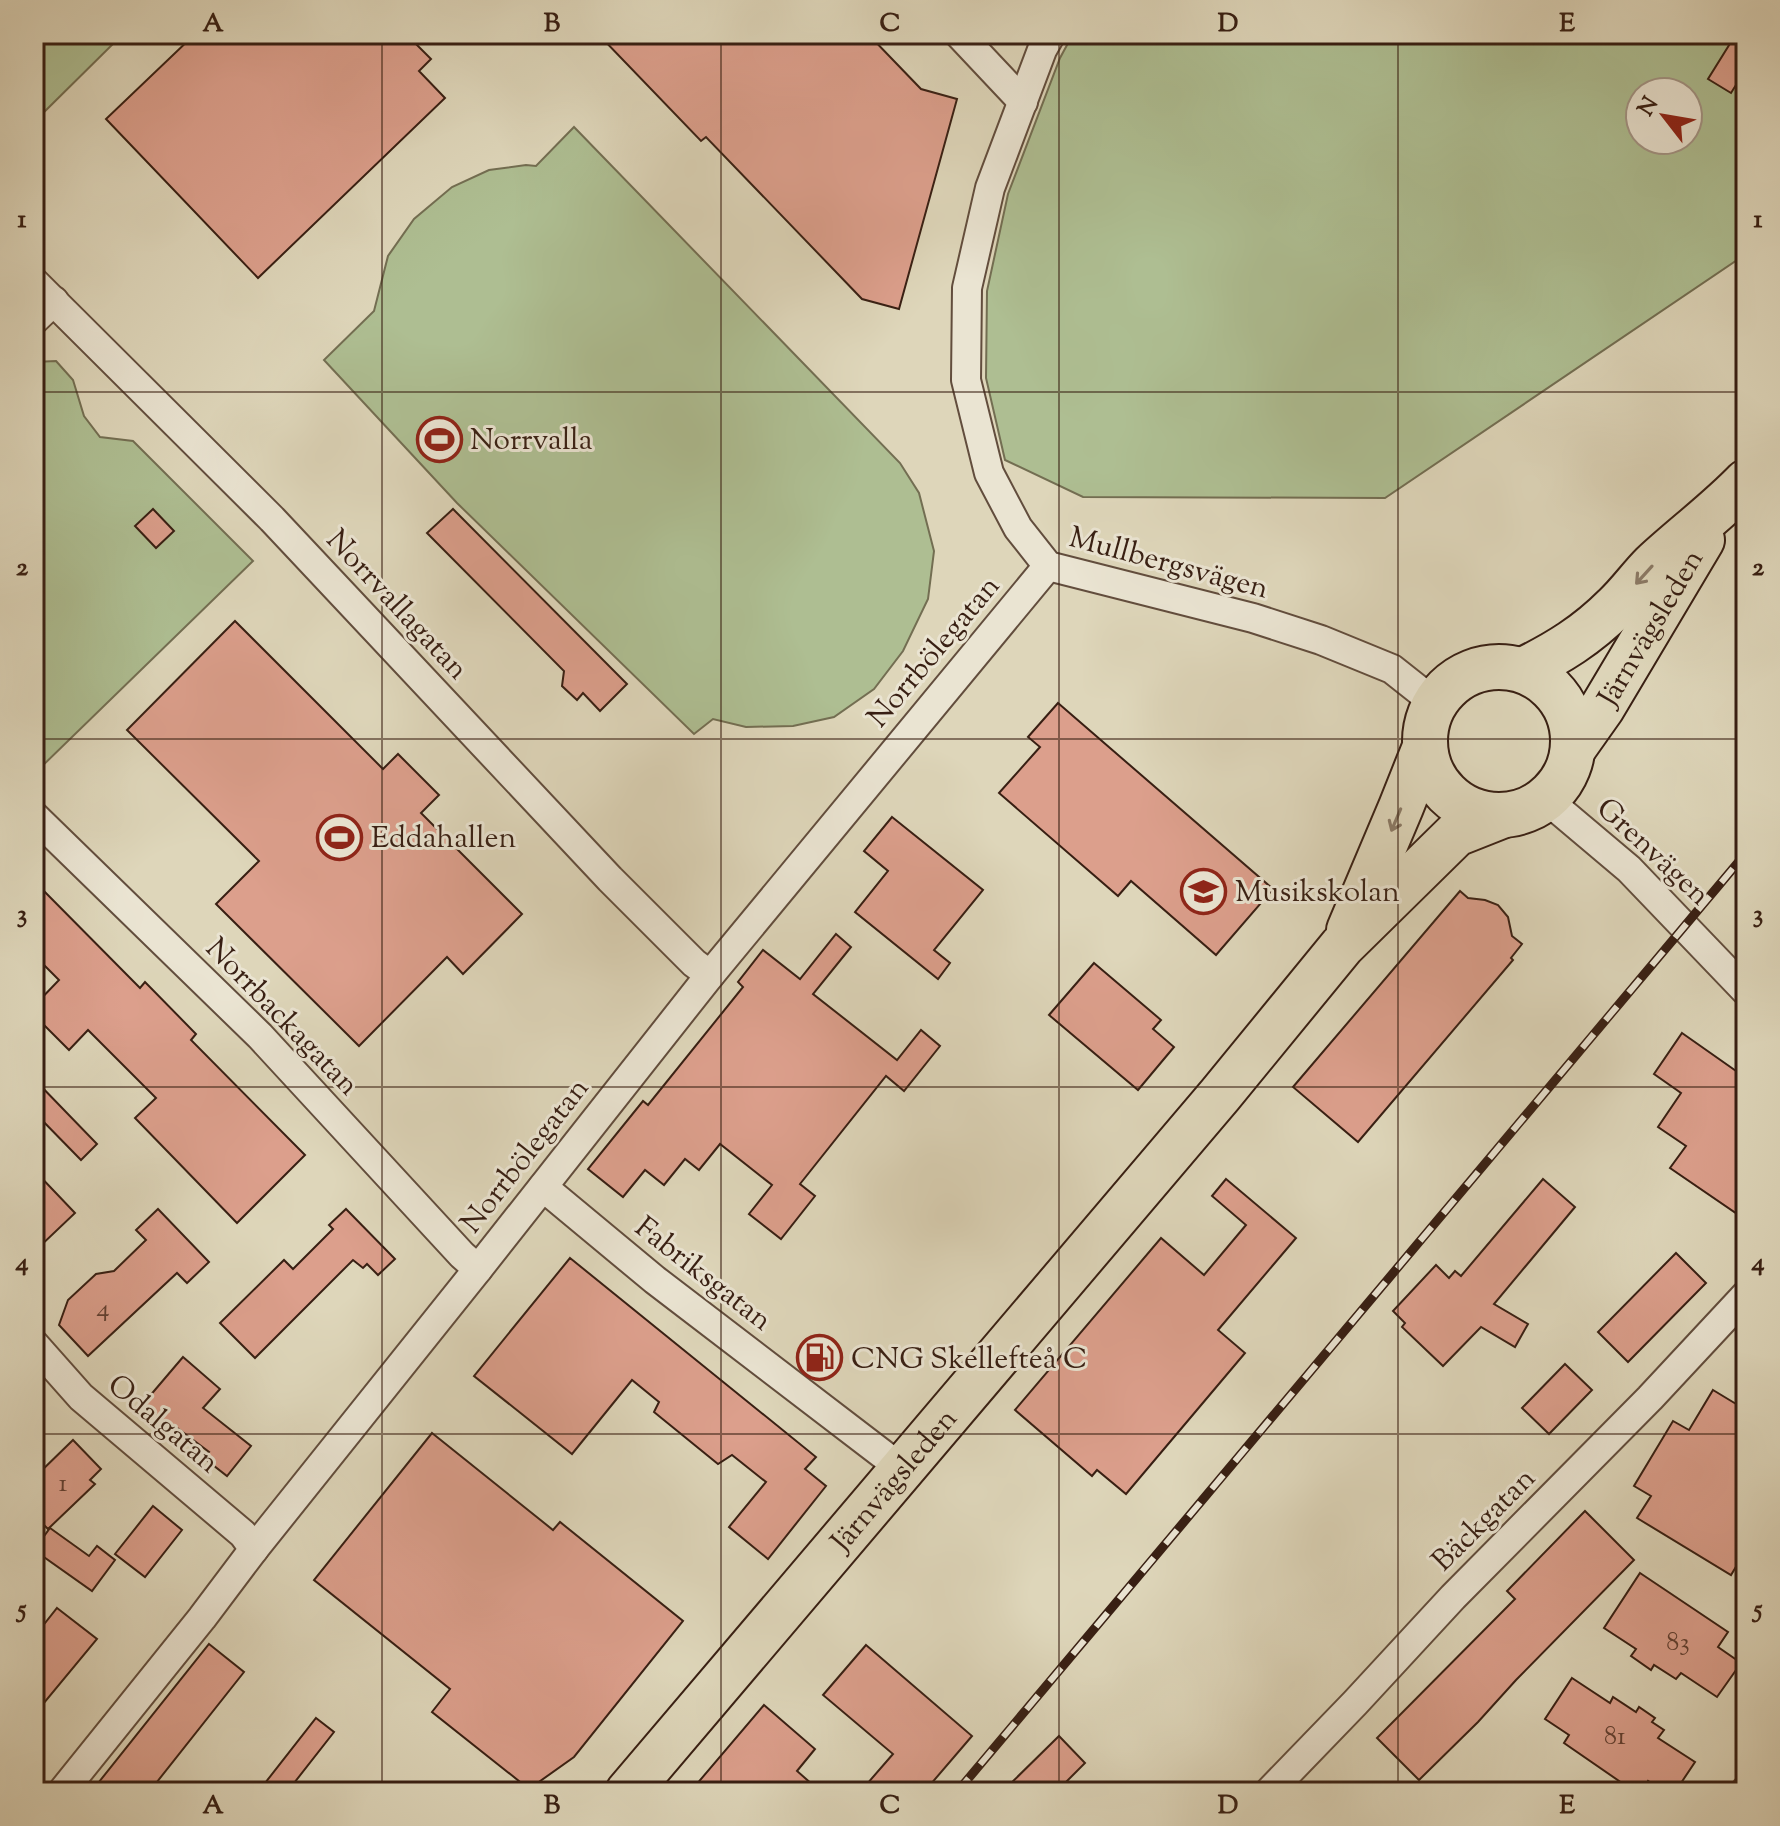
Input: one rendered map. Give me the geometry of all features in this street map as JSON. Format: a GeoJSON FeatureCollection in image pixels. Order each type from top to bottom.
{"type":"FeatureCollection","features":[{"type":"Feature","properties":{"kind":"main road","name":"Järnvägsleden"},"geometry":{"type":"LineString","coordinates":[[1523,670],[1557,654],[1584,635],[1616,606],[1652,566],[1735,494]]}},
{"type":"Feature","properties":{"kind":"main road","name":"Järnvägsleden"},"geometry":{"type":"LineString","coordinates":[[1573,749],[1602,708],[1637,646],[1735,494]]}},
{"type":"Feature","properties":{"kind":"main road"},"geometry":{"type":"LineString","coordinates":[[1494,666],[1523,670],[1548,685],[1566,707],[1571,720],[1573,749],[1567,771],[1546,799],[1519,813],[1491,815],[1466,808],[1446,793],[1431,772],[1425,747],[1429,717],[1435,703],[1454,681],[1494,666]]}},
{"type":"Feature","properties":{"kind":"main road","name":"Järnvägsleden"},"geometry":{"type":"LineString","coordinates":[[1342,946],[1425,747]]}},
{"type":"Feature","properties":{"kind":"main road","name":"Järnvägsleden"},"geometry":{"type":"LineString","coordinates":[[628,1792],[1220,1095],[1342,946],[1456,834],[1504,815]]}},
{"type":"Feature","properties":{"kind":"street"},"geometry":{"type":"LineString","coordinates":[[959,34],[1023,102]]}},
{"type":"Feature","properties":{"kind":"street","name":"Mullbergsvägen"},"geometry":{"type":"LineString","coordinates":[[1051,34],[1042,50],[990,188],[967,288],[966,380],[989,473],[1018,528],[1048,566],[1253,618],[1321,640],[1392,669],[1435,703]]}},
{"type":"Feature","properties":{"kind":"street","name":"Norrvallagatan"},"geometry":{"type":"LineString","coordinates":[[41,301],[272,519],[610,879],[694,963],[710,975]]}},
{"type":"Feature","properties":{"kind":"street","name":"Norrbölegatan"},"geometry":{"type":"LineString","coordinates":[[62,1792],[710,975],[1048,566]]}},
{"type":"Feature","properties":{"kind":"street","name":"Grenvägen"},"geometry":{"type":"LineString","coordinates":[[1546,799],[1629,869],[1746,991]]}},
{"type":"Feature","properties":{"kind":"street","name":"Norrbackagatan"},"geometry":{"type":"LineString","coordinates":[[34,816],[260,1036],[478,1269]]}},
{"type":"Feature","properties":{"kind":"street","name":"Fabriksgatan"},"geometry":{"type":"LineString","coordinates":[[543,1187],[655,1280],[902,1469]]}},
{"type":"Feature","properties":{"kind":"street","name":"Bäckgatan"},"geometry":{"type":"LineString","coordinates":[[1269,1792],[1746,1295]]}},
{"type":"Feature","properties":{"kind":"street","name":"Odalgatan"},"geometry":{"type":"LineString","coordinates":[[34,1344],[81,1397],[243,1534],[254,1549]]}},
{"type":"Feature","properties":{"kind":"green space"},"geometry":{"type":"Polygon","coordinates":[[[34,34],[123,34],[34,122],[34,34]]]}},
{"type":"Feature","properties":{"kind":"green space"},"geometry":{"type":"Polygon","coordinates":[[[1073,34],[1746,34],[1746,254],[1385,498],[1083,497],[1005,460],[986,378],[987,291],[1008,194],[1060,58],[1073,34]]]}},
{"type":"Feature","properties":{"kind":"green space"},"geometry":{"type":"Polygon","coordinates":[[[574,127],[900,463],[919,493],[934,551],[928,599],[903,651],[874,689],[834,717],[793,726],[746,727],[713,719],[694,734],[457,503],[324,360],[374,311],[388,256],[414,219],[452,187],[489,170],[536,166],[574,127]]]}},
{"type":"Feature","properties":{"kind":"green space"},"geometry":{"type":"Polygon","coordinates":[[[56,361],[73,380],[84,416],[100,437],[133,441],[253,561],[34,774],[34,362],[56,361]]]}},
{"type":"Feature","properties":{"kind":"building"},"geometry":{"type":"Polygon","coordinates":[[[195,34],[406,34],[431,59],[419,71],[445,98],[258,278],[106,119],[195,34]]]}},
{"type":"Feature","properties":{"kind":"building"},"geometry":{"type":"Polygon","coordinates":[[[598,34],[868,34],[921,89],[957,99],[899,309],[862,299],[706,137],[701,141],[598,34]]]}},
{"type":"Feature","properties":{"kind":"building"},"geometry":{"type":"Polygon","coordinates":[[[1736,34],[1746,34],[1746,69],[1731,93],[1708,79],[1736,34]]]}},
{"type":"Feature","properties":{"kind":"building"},"geometry":{"type":"Polygon","coordinates":[[[153,509],[174,531],[156,548],[135,526],[153,509]]]}},
{"type":"Feature","properties":{"kind":"building"},"geometry":{"type":"Polygon","coordinates":[[[453,509],[627,684],[600,711],[583,693],[577,700],[562,686],[564,671],[427,533],[453,509]]]}},
{"type":"Feature","properties":{"kind":"building","name":"Eddahallen"},"geometry":{"type":"Polygon","coordinates":[[[235,621],[383,769],[398,754],[439,795],[421,813],[522,914],[463,974],[447,957],[359,1046],[216,904],[259,861],[127,730],[235,621]]]}},
{"type":"Feature","properties":{"kind":"building"},"geometry":{"type":"Polygon","coordinates":[[[1058,703],[1273,889],[1216,955],[1131,881],[1118,896],[999,793],[1040,747],[1028,737],[1058,703]]]}},
{"type":"Feature","properties":{"kind":"building"},"geometry":{"type":"Polygon","coordinates":[[[892,817],[983,890],[934,950],[950,963],[938,979],[855,912],[888,871],[864,851],[892,817]]]}},
{"type":"Feature","properties":{"kind":"building"},"geometry":{"type":"Polygon","coordinates":[[[34,881],[140,988],[145,982],[196,1034],[191,1040],[305,1155],[237,1223],[135,1118],[156,1098],[88,1030],[69,1050],[34,1015],[34,1006],[59,980],[34,955],[34,881]]]}},
{"type":"Feature","properties":{"kind":"building"},"geometry":{"type":"Polygon","coordinates":[[[1460,891],[1468,898],[1498,905],[1508,917],[1512,936],[1522,944],[1511,958],[1513,960],[1358,1142],[1293,1087],[1460,891]]]}},
{"type":"Feature","properties":{"kind":"building"},"geometry":{"type":"Polygon","coordinates":[[[836,934],[851,947],[813,994],[897,1060],[921,1030],[940,1046],[904,1091],[886,1076],[800,1184],[815,1196],[781,1239],[749,1214],[772,1185],[720,1144],[699,1170],[685,1159],[664,1185],[645,1170],[623,1197],[588,1169],[643,1101],[648,1105],[743,987],[738,982],[763,950],[800,979],[836,934]]]}},
{"type":"Feature","properties":{"kind":"building"},"geometry":{"type":"Polygon","coordinates":[[[1094,963],[1161,1020],[1153,1029],[1174,1047],[1138,1090],[1049,1015],[1094,963]]]}},
{"type":"Feature","properties":{"kind":"building"},"geometry":{"type":"Polygon","coordinates":[[[1682,1033],[1746,1078],[1746,1220],[1670,1168],[1686,1146],[1658,1127],[1681,1093],[1654,1074],[1682,1033]]]}},
{"type":"Feature","properties":{"kind":"building"},"geometry":{"type":"Polygon","coordinates":[[[34,1079],[97,1144],[81,1160],[34,1112],[34,1079]]]}},
{"type":"Feature","properties":{"kind":"building"},"geometry":{"type":"Polygon","coordinates":[[[34,1170],[75,1213],[34,1252],[34,1170]]]}},
{"type":"Feature","properties":{"kind":"building"},"geometry":{"type":"Polygon","coordinates":[[[1226,1179],[1296,1238],[1218,1330],[1245,1353],[1126,1494],[1097,1470],[1092,1476],[1015,1410],[1161,1238],[1204,1275],[1246,1225],[1212,1196],[1226,1179]]]}},
{"type":"Feature","properties":{"kind":"building"},"geometry":{"type":"Polygon","coordinates":[[[1543,1179],[1575,1207],[1494,1304],[1528,1324],[1515,1347],[1481,1327],[1443,1366],[1402,1327],[1405,1323],[1393,1311],[1436,1265],[1449,1278],[1455,1271],[1461,1276],[1543,1179]]]}},
{"type":"Feature","properties":{"kind":"building"},"geometry":{"type":"Polygon","coordinates":[[[158,1209],[209,1262],[187,1283],[177,1273],[88,1356],[59,1325],[68,1300],[96,1274],[114,1271],[146,1240],[136,1230],[158,1209]]]}},
{"type":"Feature","properties":{"kind":"building"},"geometry":{"type":"Polygon","coordinates":[[[346,1209],[395,1259],[378,1275],[367,1264],[363,1268],[353,1260],[255,1358],[220,1323],[284,1260],[293,1269],[333,1229],[329,1225],[346,1209]]]}},
{"type":"Feature","properties":{"kind":"building"},"geometry":{"type":"Polygon","coordinates":[[[1676,1253],[1706,1283],[1628,1362],[1598,1332],[1676,1253]]]}},
{"type":"Feature","properties":{"kind":"building"},"geometry":{"type":"Polygon","coordinates":[[[570,1258],[816,1457],[805,1469],[826,1486],[768,1559],[729,1527],[766,1482],[732,1455],[718,1464],[654,1412],[659,1402],[632,1380],[572,1454],[474,1376],[570,1258]]]}},
{"type":"Feature","properties":{"kind":"building"},"geometry":{"type":"Polygon","coordinates":[[[183,1357],[220,1389],[203,1408],[251,1446],[227,1476],[204,1458],[209,1452],[176,1427],[173,1430],[143,1404],[183,1357]]]}},
{"type":"Feature","properties":{"kind":"building"},"geometry":{"type":"Polygon","coordinates":[[[1565,1364],[1592,1390],[1549,1434],[1522,1408],[1565,1364]]]}},
{"type":"Feature","properties":{"kind":"building"},"geometry":{"type":"Polygon","coordinates":[[[1713,1390],[1746,1410],[1746,1550],[1731,1575],[1637,1518],[1651,1496],[1634,1486],[1673,1421],[1689,1430],[1713,1390]]]}},
{"type":"Feature","properties":{"kind":"building"},"geometry":{"type":"Polygon","coordinates":[[[432,1433],[553,1530],[560,1522],[683,1621],[574,1757],[529,1789],[432,1712],[450,1689],[314,1580],[432,1433]]]}},
{"type":"Feature","properties":{"kind":"building"},"geometry":{"type":"Polygon","coordinates":[[[73,1440],[101,1469],[90,1480],[95,1484],[48,1529],[34,1515],[34,1478],[73,1440]]]}},
{"type":"Feature","properties":{"kind":"building"},"geometry":{"type":"Polygon","coordinates":[[[153,1506],[182,1530],[145,1577],[115,1554],[153,1506]]]}},
{"type":"Feature","properties":{"kind":"building"},"geometry":{"type":"Polygon","coordinates":[[[1585,1511],[1634,1560],[1419,1780],[1377,1738],[1515,1599],[1507,1591],[1585,1511]]]}},
{"type":"Feature","properties":{"kind":"building"},"geometry":{"type":"Polygon","coordinates":[[[50,1528],[89,1556],[97,1546],[115,1560],[92,1591],[34,1550],[50,1528]]]}},
{"type":"Feature","properties":{"kind":"building"},"geometry":{"type":"Polygon","coordinates":[[[1640,1573],[1728,1632],[1718,1647],[1741,1663],[1717,1697],[1681,1673],[1676,1679],[1654,1665],[1651,1670],[1631,1656],[1636,1649],[1604,1628],[1640,1573]]]}},
{"type":"Feature","properties":{"kind":"building"},"geometry":{"type":"Polygon","coordinates":[[[57,1608],[97,1639],[34,1715],[34,1637],[57,1608]]]}},
{"type":"Feature","properties":{"kind":"building"},"geometry":{"type":"Polygon","coordinates":[[[209,1644],[244,1672],[149,1792],[91,1792],[209,1644]]]}},
{"type":"Feature","properties":{"kind":"building"},"geometry":{"type":"Polygon","coordinates":[[[866,1645],[972,1736],[924,1792],[860,1792],[893,1754],[823,1695],[866,1645]]]}},
{"type":"Feature","properties":{"kind":"building"},"geometry":{"type":"Polygon","coordinates":[[[1572,1678],[1610,1703],[1613,1697],[1636,1712],[1639,1707],[1655,1718],[1652,1722],[1664,1730],[1658,1738],[1695,1762],[1675,1792],[1665,1792],[1648,1781],[1641,1792],[1635,1792],[1564,1743],[1569,1735],[1545,1719],[1572,1678]]]}},
{"type":"Feature","properties":{"kind":"building"},"geometry":{"type":"Polygon","coordinates":[[[764,1705],[815,1749],[797,1771],[821,1792],[690,1792],[764,1705]]]}},
{"type":"Feature","properties":{"kind":"building"},"geometry":{"type":"Polygon","coordinates":[[[316,1718],[334,1732],[287,1792],[258,1792],[316,1718]]]}},
{"type":"Feature","properties":{"kind":"building"},"geometry":{"type":"Polygon","coordinates":[[[1059,1736],[1085,1763],[1056,1792],[1002,1792],[1059,1736]]]}},
{"type":"Feature","properties":{"kind":"railway"},"geometry":{"type":"LineString","coordinates":[[957,1792],[1746,853]]}},
{"type":"Feature","properties":{"kind":"place","name":"Norrvalla"},"geometry":{"type":"Point","coordinates":[439,439]}},
{"type":"Feature","properties":{"kind":"place","name":"Eddahallen"},"geometry":{"type":"Point","coordinates":[340,837]}},
{"type":"Feature","properties":{"kind":"place","name":"Musikskolan"},"geometry":{"type":"Point","coordinates":[1204,891]}},
{"type":"Feature","properties":{"kind":"place","name":"CNG Skellefteå C"},"geometry":{"type":"Point","coordinates":[820,1358]}}]}
